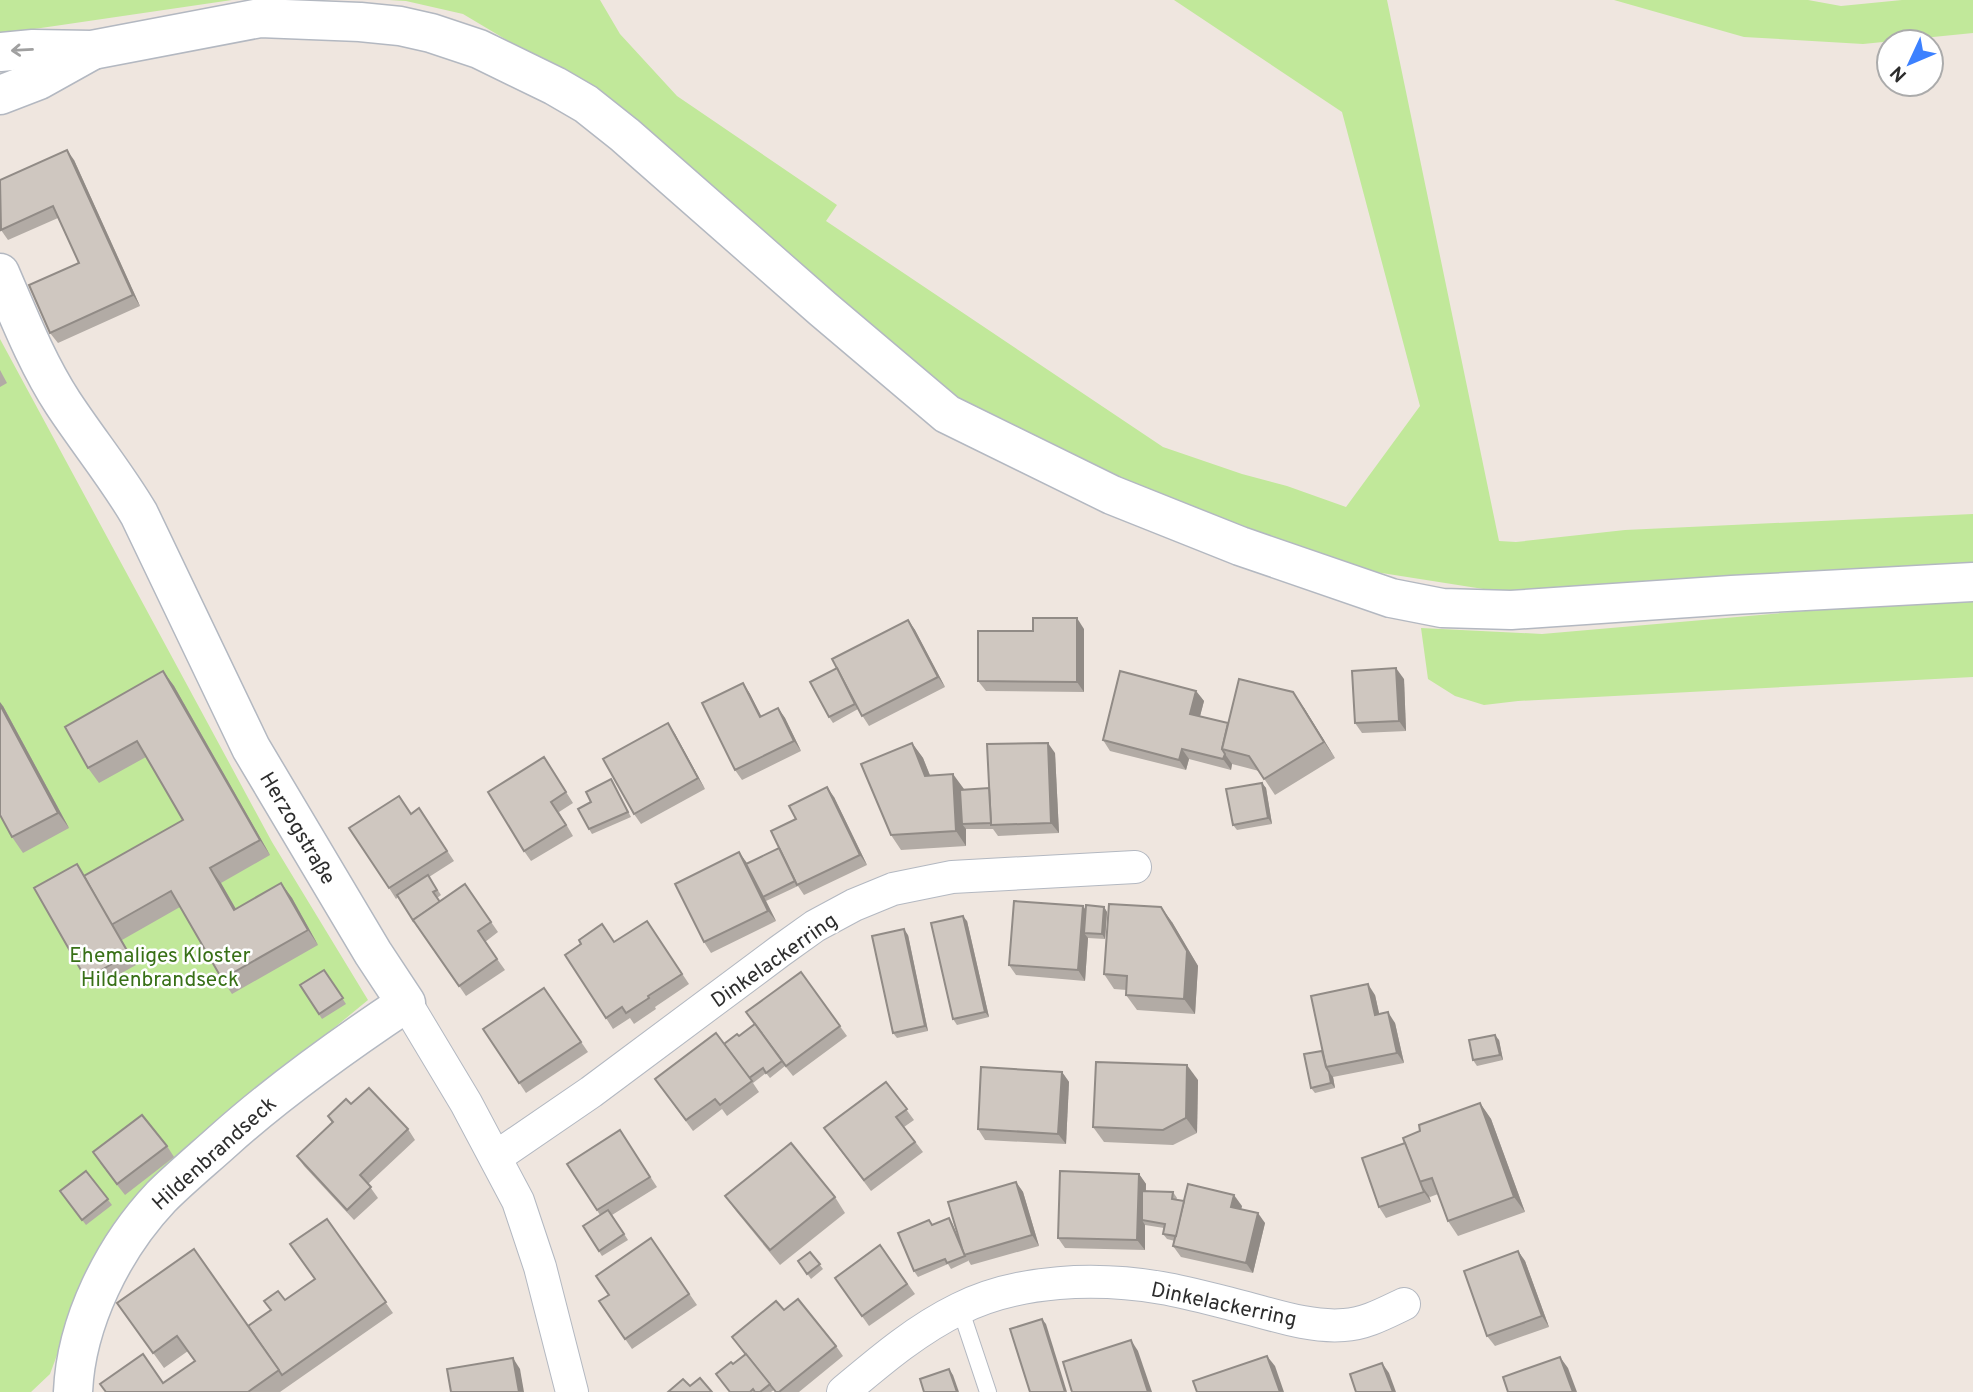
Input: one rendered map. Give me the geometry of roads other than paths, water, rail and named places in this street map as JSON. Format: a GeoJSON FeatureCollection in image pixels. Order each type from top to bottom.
{"type":"FeatureCollection","features":[{"type":"Feature","properties":{"kind":"street"},"geometry":{"type":"LineString","coordinates":[[0,52],[33,49],[92,50],[260,18],[400,26],[480,49],[586,104],[947,414],[1112,495],[1240,547],[1391,598],[1443,608],[1511,610],[1973,582]]}},
{"type":"Feature","properties":{"kind":"street"},"geometry":{"type":"LineString","coordinates":[[0,95],[39,80],[92,50]]}},
{"type":"Feature","properties":{"kind":"street","name":"Herzogstraße"},"geometry":{"type":"LineString","coordinates":[[0,273],[37,355],[63,403],[119,479],[139,513],[268,779],[406,1003],[496,1157],[517,1201],[540,1266],[572,1392]]}},
{"type":"Feature","properties":{"kind":"street","name":"Dinkelackerring"},"geometry":{"type":"LineString","coordinates":[[496,1157],[591,1092],[807,933],[854,905],[893,889],[952,877],[1135,867]]}},
{"type":"Feature","properties":{"kind":"street","name":"Hildenbrandseck"},"geometry":{"type":"LineString","coordinates":[[73,1392],[81,1340],[97,1295],[113,1262],[160,1198],[294,1081],[406,1003]]}},
{"type":"Feature","properties":{"kind":"street","name":"Dinkelackerring"},"geometry":{"type":"LineString","coordinates":[[843,1392],[904,1343],[960,1308],[990,1296],[1023,1288],[1106,1282],[1163,1288],[1312,1323],[1333,1325],[1376,1318],[1404,1304]]}},
{"type":"Feature","properties":{"kind":"lane"},"geometry":{"type":"LineString","coordinates":[[960,1308],[988,1392]]}},
{"type":"Feature","properties":{"kind":"park label","name":"Ehemaliges Kloster Hildenbrandseck"},"geometry":{"type":"Point","coordinates":[160,967]}}]}
